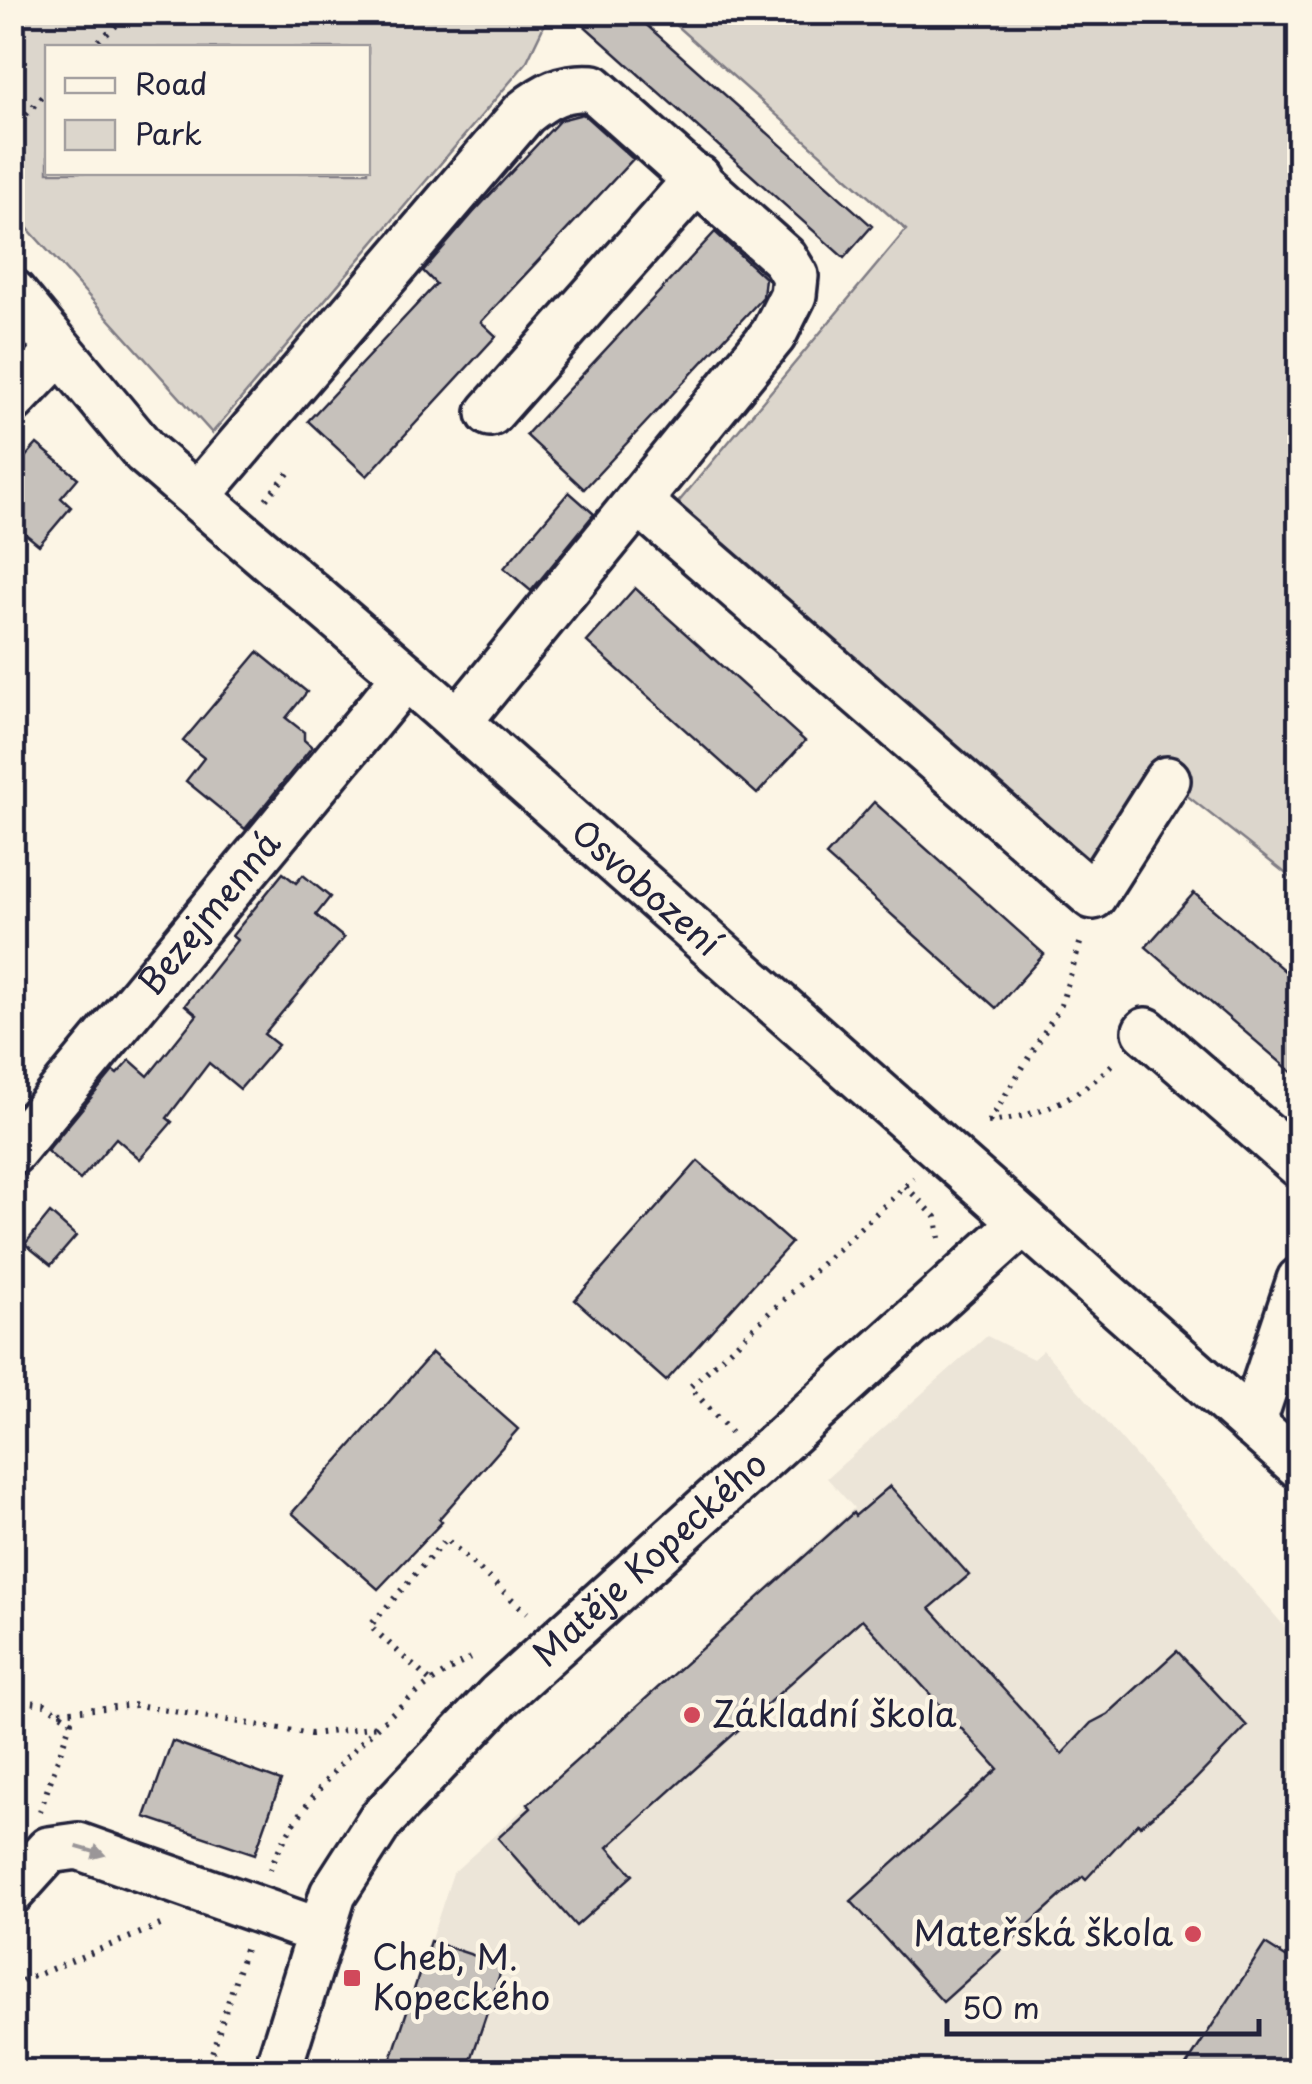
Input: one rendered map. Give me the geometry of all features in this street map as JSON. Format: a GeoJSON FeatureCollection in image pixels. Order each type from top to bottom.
{"type":"FeatureCollection","features":[{"type":"Feature","properties":{"kind":"street"},"geometry":{"type":"LineString","coordinates":[[197,496],[524,113],[546,96],[562,88],[593,88],[698,178],[784,258],[795,276],[793,295],[773,336],[458,722]]}},
{"type":"Feature","properties":{"kind":"street"},"geometry":{"type":"LineString","coordinates":[[490,413],[698,178]]}},
{"type":"Feature","properties":{"kind":"street","name":"Osvobození"},"geometry":{"type":"LineString","coordinates":[[12,292],[145,452],[406,676],[1300,1466]]}},
{"type":"Feature","properties":{"kind":"street"},"geometry":{"type":"LineString","coordinates":[[12,400],[58,352]]}},
{"type":"Feature","properties":{"kind":"street"},"geometry":{"type":"LineString","coordinates":[[638,500],[1093,896],[1168,780]]}},
{"type":"Feature","properties":{"kind":"street","name":"Bezejmenná"},"geometry":{"type":"LineString","coordinates":[[12,1152],[406,676]]}},
{"type":"Feature","properties":{"kind":"street"},"geometry":{"type":"LineString","coordinates":[[1146,1031],[1300,1165]]}},
{"type":"Feature","properties":{"kind":"street","name":"Matěje Kopeckého"},"geometry":{"type":"LineString","coordinates":[[277,2072],[333,1894],[380,1820],[500,1696],[1022,1223]]}},
{"type":"Feature","properties":{"kind":"street"},"geometry":{"type":"LineString","coordinates":[[1252,1424],[1300,1280]]}},
{"type":"Feature","properties":{"kind":"street"},"geometry":{"type":"LineString","coordinates":[[12,1890],[49,1850],[78,1846],[321,1932]]}},
{"type":"Feature","properties":{"kind":"path"},"geometry":{"type":"LineString","coordinates":[[94,45],[131,12]]}},
{"type":"Feature","properties":{"kind":"path"},"geometry":{"type":"LineString","coordinates":[[12,130],[45,93]]}},
{"type":"Feature","properties":{"kind":"path"},"geometry":{"type":"LineString","coordinates":[[989,1122],[1061,1006],[1093,896]]}},
{"type":"Feature","properties":{"kind":"path"},"geometry":{"type":"LineString","coordinates":[[975,1124],[1042,1112],[1072,1096],[1099,1078],[1146,1031]]}},
{"type":"Feature","properties":{"kind":"path"},"geometry":{"type":"LineString","coordinates":[[706,1404],[690,1387],[916,1176]]}},
{"type":"Feature","properties":{"kind":"path"},"geometry":{"type":"LineString","coordinates":[[429,1680],[370,1626],[446,1539],[532,1618]]}},
{"type":"Feature","properties":{"kind":"path"},"geometry":{"type":"LineString","coordinates":[[12,1700],[45,1704],[70,1721],[40,1811],[26,1826]]}},
{"type":"Feature","properties":{"kind":"path"},"geometry":{"type":"LineString","coordinates":[[60,1712],[137,1704],[310,1734],[380,1726]]}},
{"type":"Feature","properties":{"kind":"path"},"geometry":{"type":"LineString","coordinates":[[12,1985],[226,1898]]}},
{"type":"Feature","properties":{"kind":"shaded area"},"geometry":{"type":"Polygon","coordinates":[[[987,1336],[1033,1359],[1043,1350],[1299,1643],[1299,2071],[387,2072],[453,1873],[854,1508],[827,1478],[987,1336]]]}},
{"type":"Feature","properties":{"kind":"green space"},"geometry":{"type":"Polygon","coordinates":[[[12,13],[550,13],[526,63],[212,433],[13,212],[12,13]]]}},
{"type":"Feature","properties":{"kind":"green space"},"geometry":{"type":"Polygon","coordinates":[[[662,13],[1299,13],[1299,884],[1185,794],[1076,889],[656,529],[906,230],[662,13]]]}},
{"type":"Feature","properties":{"kind":"building"},"geometry":{"type":"Polygon","coordinates":[[[569,12],[632,12],[872,226],[844,258],[569,12]]]}},
{"type":"Feature","properties":{"kind":"building"},"geometry":{"type":"Polygon","coordinates":[[[583,114],[633,159],[481,322],[496,336],[367,476],[308,421],[436,284],[423,271],[473,213],[560,120],[583,114]]]}},
{"type":"Feature","properties":{"kind":"building"},"geometry":{"type":"Polygon","coordinates":[[[715,232],[765,278],[763,297],[584,489],[526,435],[715,232]]]}},
{"type":"Feature","properties":{"kind":"building"},"geometry":{"type":"Polygon","coordinates":[[[37,444],[78,478],[61,498],[71,507],[39,545],[12,523],[12,472],[37,444]]]}},
{"type":"Feature","properties":{"kind":"building"},"geometry":{"type":"Polygon","coordinates":[[[569,492],[594,514],[531,591],[504,568],[569,492]]]}},
{"type":"Feature","properties":{"kind":"building"},"geometry":{"type":"Polygon","coordinates":[[[635,588],[805,741],[757,794],[587,642],[635,588]]]}},
{"type":"Feature","properties":{"kind":"building"},"geometry":{"type":"Polygon","coordinates":[[[258,652],[307,692],[286,718],[304,732],[304,740],[312,747],[245,829],[186,781],[204,758],[183,741],[258,652]]]}},
{"type":"Feature","properties":{"kind":"building"},"geometry":{"type":"Polygon","coordinates":[[[874,802],[1044,954],[996,1008],[826,856],[874,802]]]}},
{"type":"Feature","properties":{"kind":"building"},"geometry":{"type":"Polygon","coordinates":[[[283,873],[296,883],[303,875],[330,897],[316,915],[344,938],[264,1034],[278,1045],[240,1089],[209,1063],[167,1118],[172,1122],[140,1159],[116,1138],[80,1180],[47,1151],[113,1071],[117,1074],[130,1060],[148,1076],[197,1015],[185,1005],[237,940],[232,936],[283,873]]]}},
{"type":"Feature","properties":{"kind":"building"},"geometry":{"type":"Polygon","coordinates":[[[1194,893],[1300,984],[1300,1079],[1146,947],[1194,893]]]}},
{"type":"Feature","properties":{"kind":"building"},"geometry":{"type":"Polygon","coordinates":[[[698,1161],[791,1243],[666,1381],[575,1300],[698,1161]]]}},
{"type":"Feature","properties":{"kind":"building"},"geometry":{"type":"Polygon","coordinates":[[[50,1213],[76,1236],[51,1265],[25,1244],[50,1213]]]}},
{"type":"Feature","properties":{"kind":"building"},"geometry":{"type":"Polygon","coordinates":[[[432,1353],[518,1429],[439,1519],[442,1522],[378,1589],[292,1513],[432,1353]]]}},
{"type":"Feature","properties":{"kind":"building"},"geometry":{"type":"Polygon","coordinates":[[[890,1486],[969,1575],[930,1608],[1062,1754],[1091,1723],[1108,1714],[1177,1651],[1247,1726],[1191,1784],[1140,1826],[1138,1823],[1086,1879],[1083,1876],[943,2002],[851,1901],[998,1769],[862,1619],[608,1847],[633,1875],[576,1926],[498,1838],[531,1808],[528,1804],[853,1513],[855,1516],[890,1486]]]}},
{"type":"Feature","properties":{"kind":"building"},"geometry":{"type":"Polygon","coordinates":[[[172,1741],[281,1781],[255,1854],[145,1817],[172,1741]]]}},
{"type":"Feature","properties":{"kind":"building"},"geometry":{"type":"Polygon","coordinates":[[[430,1941],[503,1965],[467,2072],[387,2072],[430,1941]]]}},
{"type":"Feature","properties":{"kind":"building"},"geometry":{"type":"Polygon","coordinates":[[[1265,1944],[1300,1966],[1300,2035],[1276,2072],[1182,2072],[1265,1944]]]}},
{"type":"Feature","properties":{"kind":"place","name":"Základní škola"},"geometry":{"type":"Point","coordinates":[692,1715]}},
{"type":"Feature","properties":{"kind":"place","name":"Mateřská škola"},"geometry":{"type":"Point","coordinates":[1193,1934]}},
{"type":"Feature","properties":{"kind":"place","name":"Cheb, M. Kopeckého"},"geometry":{"type":"Point","coordinates":[352,1978]}}]}
